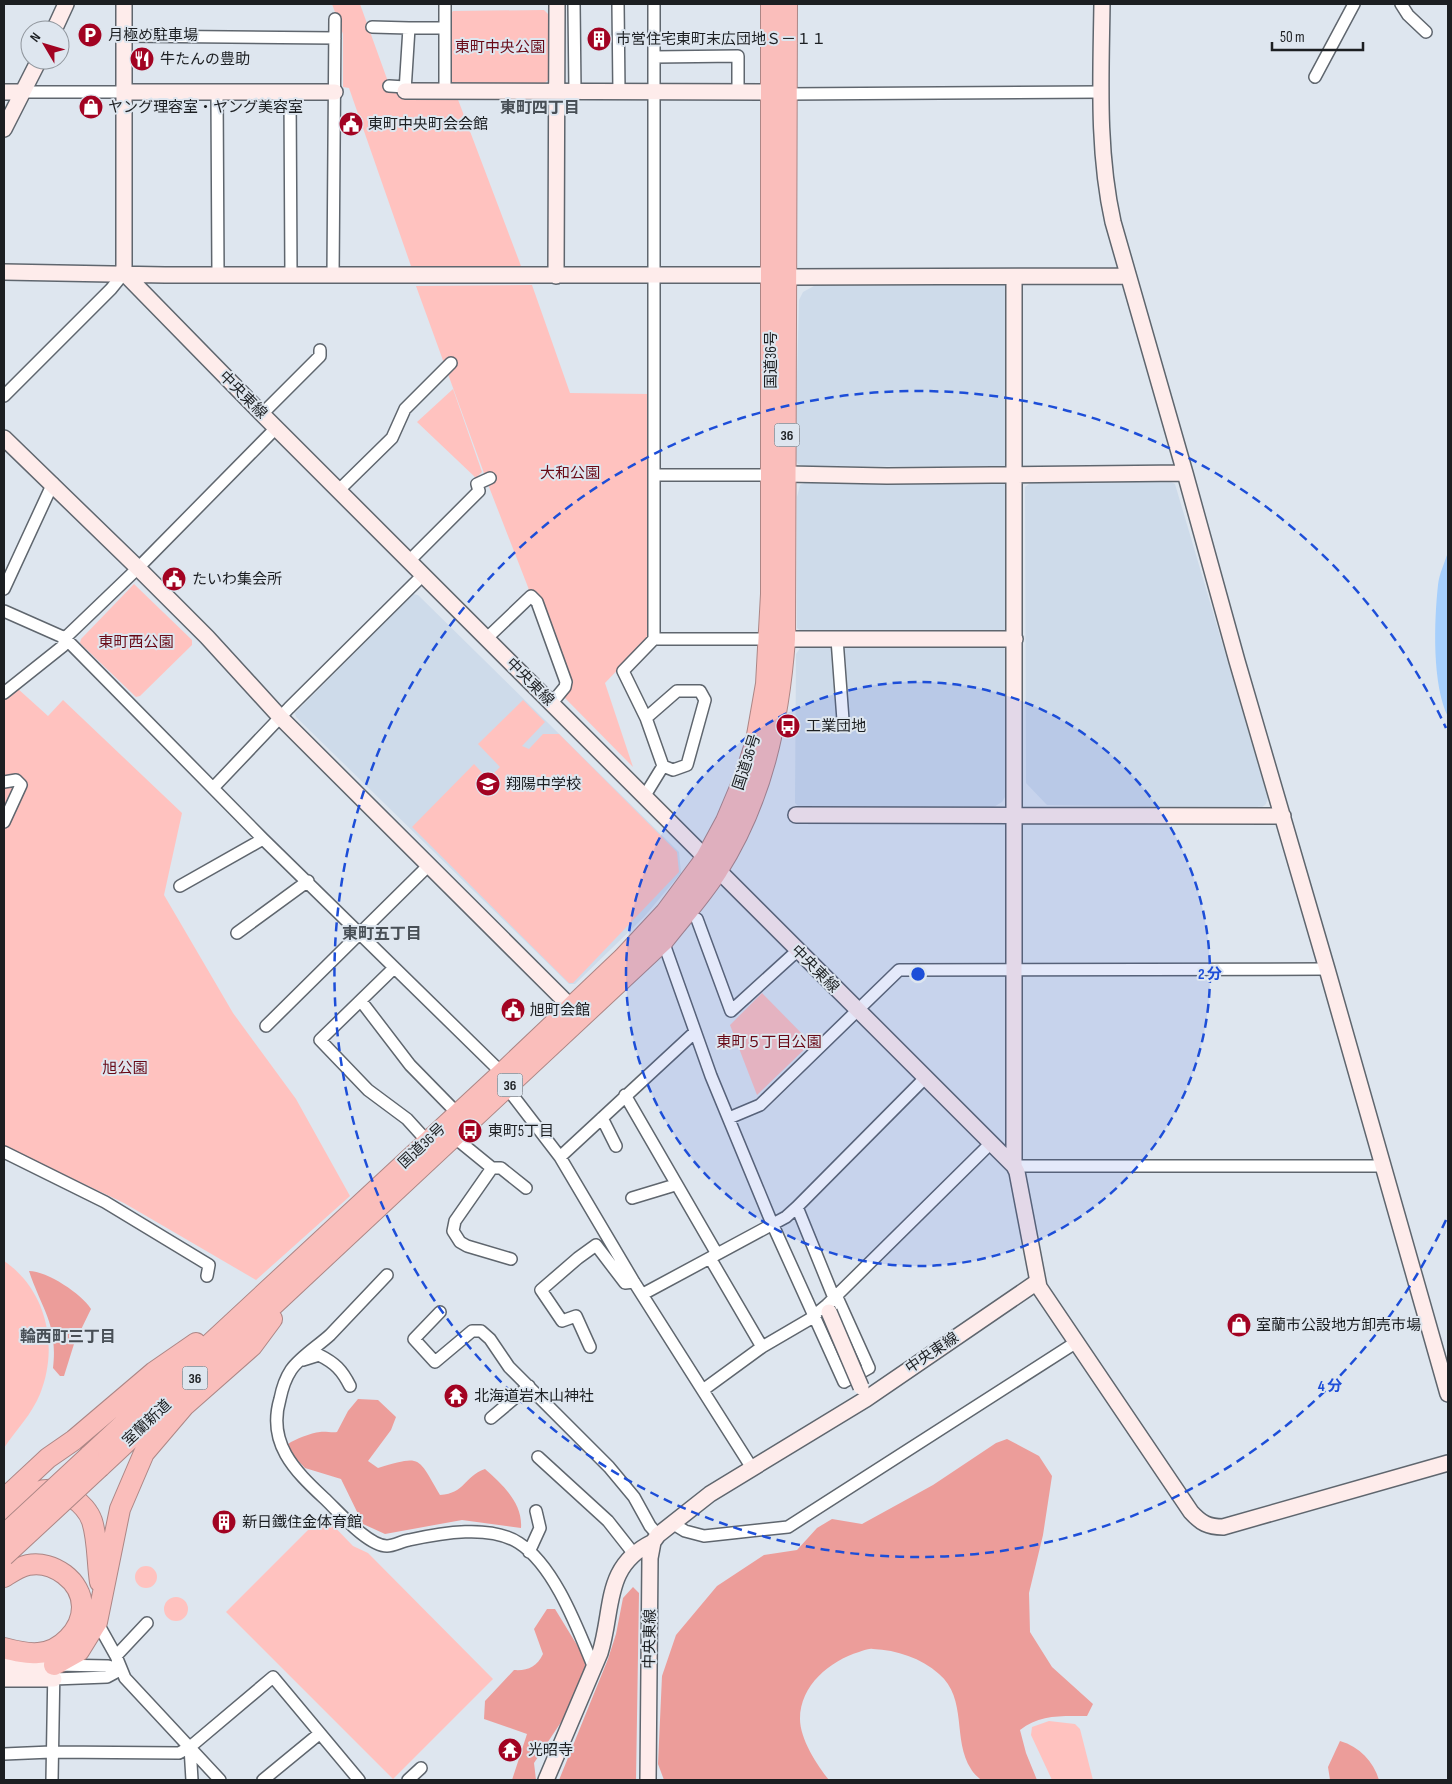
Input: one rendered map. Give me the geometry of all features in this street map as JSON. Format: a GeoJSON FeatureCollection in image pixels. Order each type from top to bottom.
{"type":"FeatureCollection","features":[{"type":"Feature","properties":{"kind":"highway","name":"国道36号"},"geometry":{"type":"LineString","coordinates":[[238,1317],[457,1113],[504,1080],[663,941],[712,864],[742,825],[762,775],[780,697],[777,639],[771,594],[779,474],[779,93],[771,4]]}},
{"type":"Feature","properties":{"kind":"highway","name":"国道36号"},"geometry":{"type":"LineString","coordinates":[[779,93],[787,4]]}},
{"type":"Feature","properties":{"kind":"highway","name":"国道36号"},"geometry":{"type":"LineString","coordinates":[[290,1289],[454,1137],[571,1007],[623,958],[712,864]]}},
{"type":"Feature","properties":{"kind":"highway","name":"室蘭新道"},"geometry":{"type":"LineString","coordinates":[[4,1535],[95,1461],[290,1289]]}},
{"type":"Feature","properties":{"kind":"highway"},"geometry":{"type":"LineString","coordinates":[[54,1672],[79,1651],[97,1622],[120,1509],[144,1453],[184,1406],[252,1346],[278,1311],[290,1289]]}},
{"type":"Feature","properties":{"kind":"highway","name":"室蘭新道"},"geometry":{"type":"LineString","coordinates":[[4,1556],[238,1317]]}},
{"type":"Feature","properties":{"kind":"highway"},"geometry":{"type":"LineString","coordinates":[[4,1499],[48,1458],[74,1440],[168,1361],[238,1317]]}},
{"type":"Feature","properties":{"kind":"highway"},"geometry":{"type":"LineString","coordinates":[[4,1516],[27,1497],[47,1489],[63,1491],[77,1500],[92,1521],[102,1592]]}},
{"type":"Feature","properties":{"kind":"highway"},"geometry":{"type":"LineString","coordinates":[[4,1577],[29,1565],[43,1565],[57,1569],[68,1578],[78,1591],[82,1608],[77,1627],[67,1641],[53,1650],[39,1653],[22,1653],[4,1648]]}},
{"type":"Feature","properties":{"kind":"street"},"geometry":{"type":"LineString","coordinates":[[59,20],[66,4]]}},
{"type":"Feature","properties":{"kind":"street"},"geometry":{"type":"LineString","coordinates":[[4,396],[111,289],[124,273],[124,4]]}},
{"type":"Feature","properties":{"kind":"street"},"geometry":{"type":"LineString","coordinates":[[445,4],[445,91]]}},
{"type":"Feature","properties":{"kind":"street"},"geometry":{"type":"LineString","coordinates":[[556,276],[557,4]]}},
{"type":"Feature","properties":{"kind":"street"},"geometry":{"type":"LineString","coordinates":[[574,4],[575,92]]}},
{"type":"Feature","properties":{"kind":"street"},"geometry":{"type":"LineString","coordinates":[[618,4],[619,92]]}},
{"type":"Feature","properties":{"kind":"street"},"geometry":{"type":"LineString","coordinates":[[644,797],[662,766],[646,718],[623,671],[654,639],[654,4]]}},
{"type":"Feature","properties":{"kind":"street"},"geometry":{"type":"LineString","coordinates":[[1102,4],[1101,92],[1105,186],[1128,276],[1237,661],[1328,968],[1448,1394]]}},
{"type":"Feature","properties":{"kind":"street"},"geometry":{"type":"LineString","coordinates":[[1315,77],[1354,4]]}},
{"type":"Feature","properties":{"kind":"street"},"geometry":{"type":"LineString","coordinates":[[1401,4],[1408,15],[1426,32]]}},
{"type":"Feature","properties":{"kind":"street"},"geometry":{"type":"LineString","coordinates":[[333,276],[336,19]]}},
{"type":"Feature","properties":{"kind":"street"},"geometry":{"type":"LineString","coordinates":[[372,27],[445,28]]}},
{"type":"Feature","properties":{"kind":"street"},"geometry":{"type":"LineString","coordinates":[[405,89],[409,28]]}},
{"type":"Feature","properties":{"kind":"street"},"geometry":{"type":"LineString","coordinates":[[124,36],[335,38]]}},
{"type":"Feature","properties":{"kind":"street"},"geometry":{"type":"LineString","coordinates":[[655,56],[738,56],[738,92]]}},
{"type":"Feature","properties":{"kind":"street"},"geometry":{"type":"LineString","coordinates":[[4,129],[33,70]]}},
{"type":"Feature","properties":{"kind":"street"},"geometry":{"type":"LineString","coordinates":[[389,86],[405,89],[445,91],[557,92],[1101,92]]}},
{"type":"Feature","properties":{"kind":"street"},"geometry":{"type":"LineString","coordinates":[[4,92],[335,92]]}},
{"type":"Feature","properties":{"kind":"street"},"geometry":{"type":"LineString","coordinates":[[217,92],[218,275]]}},
{"type":"Feature","properties":{"kind":"street"},"geometry":{"type":"LineString","coordinates":[[290,92],[291,276]]}},
{"type":"Feature","properties":{"kind":"street"},"geometry":{"type":"LineString","coordinates":[[4,272],[291,276],[1128,276]]}},
{"type":"Feature","properties":{"kind":"street","name":"中央東線"},"geometry":{"type":"LineString","coordinates":[[124,273],[486,639],[1014,1166]]}},
{"type":"Feature","properties":{"kind":"street"},"geometry":{"type":"LineString","coordinates":[[1014,277],[1014,1166],[1017,1172],[1037,1282],[1075,1343],[1201,1523],[1212,1527],[1236,1523],[1448,1463]]}},
{"type":"Feature","properties":{"kind":"street"},"geometry":{"type":"LineString","coordinates":[[262,414],[320,356],[320,350]]}},
{"type":"Feature","properties":{"kind":"street"},"geometry":{"type":"LineString","coordinates":[[338,490],[392,438],[405,409],[451,363]]}},
{"type":"Feature","properties":{"kind":"street"},"geometry":{"type":"LineString","coordinates":[[4,693],[63,646],[65,638],[138,568],[276,428]]}},
{"type":"Feature","properties":{"kind":"street"},"geometry":{"type":"LineString","coordinates":[[4,438],[207,637],[281,718],[571,1007]]}},
{"type":"Feature","properties":{"kind":"street"},"geometry":{"type":"LineString","coordinates":[[655,475],[1185,473]]}},
{"type":"Feature","properties":{"kind":"street"},"geometry":{"type":"LineString","coordinates":[[409,561],[479,491],[476,484],[490,478]]}},
{"type":"Feature","properties":{"kind":"street"},"geometry":{"type":"LineString","coordinates":[[4,590],[52,483]]}},
{"type":"Feature","properties":{"kind":"street"},"geometry":{"type":"LineString","coordinates":[[213,788],[289,708],[423,575]]}},
{"type":"Feature","properties":{"kind":"street"},"geometry":{"type":"LineString","coordinates":[[486,639],[531,596],[537,602],[566,682],[565,687],[551,704]]}},
{"type":"Feature","properties":{"kind":"street"},"geometry":{"type":"LineString","coordinates":[[4,611],[65,638],[504,1080],[560,1157],[634,1282],[752,1468]]}},
{"type":"Feature","properties":{"kind":"street"},"geometry":{"type":"LineString","coordinates":[[654,639],[1015,640]]}},
{"type":"Feature","properties":{"kind":"street"},"geometry":{"type":"LineString","coordinates":[[837,639],[843,720]]}},
{"type":"Feature","properties":{"kind":"street"},"geometry":{"type":"LineString","coordinates":[[646,718],[677,691],[700,691],[705,700],[688,766],[674,770],[662,766]]}},
{"type":"Feature","properties":{"kind":"street"},"geometry":{"type":"LineString","coordinates":[[4,782],[16,780],[21,785],[4,822]]}},
{"type":"Feature","properties":{"kind":"street"},"geometry":{"type":"LineString","coordinates":[[796,815],[1283,816]]}},
{"type":"Feature","properties":{"kind":"street"},"geometry":{"type":"LineString","coordinates":[[180,886],[264,839]]}},
{"type":"Feature","properties":{"kind":"street"},"geometry":{"type":"LineString","coordinates":[[266,1026],[359,932],[429,865]]}},
{"type":"Feature","properties":{"kind":"street"},"geometry":{"type":"LineString","coordinates":[[237,933],[308,881]]}},
{"type":"Feature","properties":{"kind":"street"},"geometry":{"type":"LineString","coordinates":[[697,919],[731,1011],[797,951]]}},
{"type":"Feature","properties":{"kind":"street"},"geometry":{"type":"LineString","coordinates":[[663,941],[695,1032],[729,1118],[773,1225],[844,1382],[869,1368],[832,1302]]}},
{"type":"Feature","properties":{"kind":"street"},"geometry":{"type":"LineString","coordinates":[[394,968],[320,1040],[368,1090],[407,1119],[427,1141]]}},
{"type":"Feature","properties":{"kind":"street"},"geometry":{"type":"LineString","coordinates":[[729,1118],[760,1105],[899,970],[1328,968]]}},
{"type":"Feature","properties":{"kind":"street"},"geometry":{"type":"LineString","coordinates":[[361,1001],[410,1065],[457,1113]]}},
{"type":"Feature","properties":{"kind":"street"},"geometry":{"type":"LineString","coordinates":[[560,1157],[695,1032]]}},
{"type":"Feature","properties":{"kind":"street"},"geometry":{"type":"LineString","coordinates":[[643,1294],[773,1225],[797,1207],[925,1078]]}},
{"type":"Feature","properties":{"kind":"street"},"geometry":{"type":"LineString","coordinates":[[625,1096],[762,1347]]}},
{"type":"Feature","properties":{"kind":"street"},"geometry":{"type":"LineString","coordinates":[[602,1118],[616,1146]]}},
{"type":"Feature","properties":{"kind":"street"},"geometry":{"type":"LineString","coordinates":[[454,1137],[492,1168],[501,1168],[526,1188]]}},
{"type":"Feature","properties":{"kind":"street"},"geometry":{"type":"LineString","coordinates":[[702,1390],[762,1347],[814,1316],[832,1302],[991,1143]]}},
{"type":"Feature","properties":{"kind":"street"},"geometry":{"type":"LineString","coordinates":[[4,1152],[105,1202],[209,1265],[207,1276]]}},
{"type":"Feature","properties":{"kind":"street"},"geometry":{"type":"LineString","coordinates":[[1014,1166],[1384,1166]]}},
{"type":"Feature","properties":{"kind":"street"},"geometry":{"type":"LineString","coordinates":[[492,1168],[455,1221],[453,1231],[460,1242],[467,1246],[511,1259]]}},
{"type":"Feature","properties":{"kind":"street"},"geometry":{"type":"LineString","coordinates":[[632,1198],[675,1185]]}},
{"type":"Feature","properties":{"kind":"street"},"geometry":{"type":"LineString","coordinates":[[797,1207],[863,1393]]}},
{"type":"Feature","properties":{"kind":"street"},"geometry":{"type":"LineString","coordinates":[[590,1347],[576,1316],[562,1321],[541,1290],[596,1245],[625,1283],[634,1282]]}},
{"type":"Feature","properties":{"kind":"street"},"geometry":{"type":"LineString","coordinates":[[387,1275],[291,1370],[278,1406],[276,1432],[288,1460],[322,1496],[366,1537],[386,1546],[449,1534],[485,1533],[503,1535],[520,1544],[547,1573],[570,1610],[594,1668]]}},
{"type":"Feature","properties":{"kind":"street","name":"中央東線"},"geometry":{"type":"LineString","coordinates":[[648,1780],[650,1558],[656,1538],[672,1523],[710,1494],[863,1393],[1037,1282]]}},
{"type":"Feature","properties":{"kind":"street"},"geometry":{"type":"LineString","coordinates":[[440,1312],[414,1339],[435,1362],[472,1331],[481,1331],[490,1339],[509,1367],[609,1466],[634,1497],[656,1538],[634,1554],[622,1567],[614,1584],[606,1635],[594,1668],[546,1780]]}},
{"type":"Feature","properties":{"kind":"street"},"geometry":{"type":"LineString","coordinates":[[672,1523],[685,1531],[704,1536],[788,1527],[1075,1343]]}},
{"type":"Feature","properties":{"kind":"street"},"geometry":{"type":"LineString","coordinates":[[302,1360],[319,1356],[331,1361],[339,1367],[350,1386]]}},
{"type":"Feature","properties":{"kind":"street"},"geometry":{"type":"LineString","coordinates":[[491,1418],[529,1386]]}},
{"type":"Feature","properties":{"kind":"street"},"geometry":{"type":"LineString","coordinates":[[538,1457],[608,1521],[634,1554]]}},
{"type":"Feature","properties":{"kind":"street"},"geometry":{"type":"LineString","coordinates":[[529,1552],[540,1528],[536,1511]]}},
{"type":"Feature","properties":{"kind":"street"},"geometry":{"type":"LineString","coordinates":[[97,1622],[116,1656],[120,1670],[126,1678],[220,1780]]}},
{"type":"Feature","properties":{"kind":"street"},"geometry":{"type":"LineString","coordinates":[[116,1656],[147,1623]]}},
{"type":"Feature","properties":{"kind":"street"},"geometry":{"type":"LineString","coordinates":[[4,1665],[54,1672]]}},
{"type":"Feature","properties":{"kind":"street"},"geometry":{"type":"LineString","coordinates":[[4,1679],[108,1666],[120,1670]]}},
{"type":"Feature","properties":{"kind":"street"},"geometry":{"type":"LineString","coordinates":[[52,1780],[51,1752],[54,1672]]}},
{"type":"Feature","properties":{"kind":"street"},"geometry":{"type":"LineString","coordinates":[[4,1754],[51,1752],[180,1753],[190,1747],[272,1677],[359,1780]]}},
{"type":"Feature","properties":{"kind":"street"},"geometry":{"type":"LineString","coordinates":[[263,1780],[320,1734]]}},
{"type":"Feature","properties":{"kind":"street"},"geometry":{"type":"LineString","coordinates":[[190,1747],[192,1780]]}},
{"type":"Feature","properties":{"kind":"street"},"geometry":{"type":"LineString","coordinates":[[408,1780],[421,1768]]}},
{"type":"Feature","properties":{"kind":"shaded area"},"geometry":{"type":"Polygon","coordinates":[[[1006,284],[1009,467],[804,466],[798,464],[795,459],[799,300],[803,292],[814,286],[1006,284]]]}},
{"type":"Feature","properties":{"kind":"shaded area"},"geometry":{"type":"Polygon","coordinates":[[[1008,481],[1008,623],[1005,630],[999,633],[804,633],[797,628],[797,497],[800,485],[807,482],[1008,481]]]}},
{"type":"Feature","properties":{"kind":"shaded area"},"geometry":{"type":"Polygon","coordinates":[[[1033,481],[1169,481],[1175,484],[1268,798],[1266,804],[1261,808],[1047,805],[1026,783],[1025,487],[1033,481]]]}},
{"type":"Feature","properties":{"kind":"shaded area","name":"翔陽中学校"},"geometry":{"type":"Polygon","coordinates":[[[413,594],[418,595],[679,852],[681,873],[644,917],[575,984],[569,984],[296,717],[295,713],[413,594]]]}},
{"type":"Feature","properties":{"kind":"shaded area"},"geometry":{"type":"Polygon","coordinates":[[[800,648],[1004,648],[1009,654],[1005,797],[1002,802],[992,808],[798,806],[795,803],[796,654],[800,648]]]}},
{"type":"Feature","properties":{"kind":"shaded area"},"geometry":{"type":"Polygon","coordinates":[[[29,1271],[45,1275],[63,1284],[80,1297],[91,1309],[74,1344],[64,1376],[60,1376],[53,1368],[54,1353],[51,1328],[29,1271]]]}},
{"type":"Feature","properties":{"kind":"shaded area"},"geometry":{"type":"Polygon","coordinates":[[[358,1399],[378,1400],[396,1417],[391,1430],[368,1461],[378,1468],[403,1461],[417,1462],[427,1472],[440,1495],[455,1491],[472,1476],[485,1469],[498,1481],[515,1502],[519,1510],[521,1528],[462,1520],[385,1534],[363,1524],[341,1479],[305,1468],[287,1449],[288,1444],[308,1435],[322,1432],[337,1432],[348,1411],[358,1399]]]}},
{"type":"Feature","properties":{"kind":"shaded area"},"geometry":{"type":"Polygon","coordinates":[[[1007,1439],[1039,1456],[1052,1476],[1043,1535],[1029,1593],[1030,1632],[1052,1667],[1093,1704],[1087,1716],[1052,1717],[1035,1721],[1020,1730],[1026,1753],[1037,1780],[981,1780],[965,1758],[957,1707],[954,1695],[948,1684],[932,1668],[917,1659],[891,1651],[871,1649],[848,1656],[828,1668],[811,1685],[801,1707],[801,1727],[806,1743],[829,1780],[664,1780],[658,1764],[662,1676],[676,1635],[717,1586],[764,1555],[797,1550],[817,1528],[832,1519],[862,1524],[933,1485],[996,1443],[1007,1439]]]}},
{"type":"Feature","properties":{"kind":"shaded area"},"geometry":{"type":"Polygon","coordinates":[[[633,1587],[639,1593],[636,1780],[559,1780],[608,1659],[616,1634],[623,1598],[633,1587]]]}},
{"type":"Feature","properties":{"kind":"shaded area"},"geometry":{"type":"Polygon","coordinates":[[[547,1609],[555,1609],[585,1658],[587,1671],[575,1701],[534,1763],[536,1780],[512,1780],[527,1734],[484,1719],[485,1701],[514,1670],[523,1670],[531,1667],[541,1658],[543,1654],[534,1629],[547,1609]]]}},
{"type":"Feature","properties":{"kind":"shaded area"},"geometry":{"type":"Polygon","coordinates":[[[1340,1741],[1354,1747],[1365,1756],[1379,1780],[1330,1780],[1328,1767],[1340,1741]]]}},
{"type":"Feature","properties":{"kind":"green space"},"geometry":{"type":"Polygon","coordinates":[[[332,4],[360,4],[391,90],[394,90],[400,98],[457,97],[521,266],[411,266],[349,88],[343,87],[343,34],[332,4]]]}},
{"type":"Feature","properties":{"kind":"green space","name":"東町中央公園"},"geometry":{"type":"Polygon","coordinates":[[[544,10],[548,14],[548,80],[544,84],[454,84],[452,82],[451,13],[453,11],[544,10]]]}},
{"type":"Feature","properties":{"kind":"green space","name":"大和公園"},"geometry":{"type":"Polygon","coordinates":[[[532,285],[570,393],[649,394],[648,638],[605,683],[633,767],[563,696],[568,690],[489,487],[416,286],[532,285]]]}},
{"type":"Feature","properties":{"kind":"green space"},"geometry":{"type":"Polygon","coordinates":[[[453,389],[482,472],[476,478],[417,422],[453,389]]]}},
{"type":"Feature","properties":{"kind":"green space","name":"東町西公園"},"geometry":{"type":"Polygon","coordinates":[[[134,584],[192,640],[192,645],[140,696],[136,697],[80,643],[81,639],[134,584]]]}},
{"type":"Feature","properties":{"kind":"green space","name":"旭公園"},"geometry":{"type":"Polygon","coordinates":[[[17,688],[48,716],[63,700],[182,813],[164,895],[233,1013],[296,1099],[350,1196],[256,1280],[124,1203],[4,1146],[4,699],[17,688]]]}},
{"type":"Feature","properties":{"kind":"green space"},"geometry":{"type":"Polygon","coordinates":[[[523,700],[545,722],[522,746],[529,749],[543,734],[559,734],[677,852],[679,872],[573,983],[569,983],[412,827],[474,764],[488,779],[500,767],[478,744],[523,700]]]}},
{"type":"Feature","properties":{"kind":"green space","name":"東町５丁目公園"},"geometry":{"type":"Polygon","coordinates":[[[762,993],[811,1043],[757,1095],[730,1025],[762,993]]]}},
{"type":"Feature","properties":{"kind":"green space"},"geometry":{"type":"Polygon","coordinates":[[[4,1261],[19,1273],[39,1303],[48,1339],[48,1357],[46,1376],[37,1401],[4,1448],[4,1261]]]}},
{"type":"Feature","properties":{"kind":"green space"},"geometry":{"type":"Polygon","coordinates":[[[323,1515],[353,1546],[368,1553],[493,1679],[393,1779],[226,1612],[323,1515]]]}},
{"type":"Feature","properties":{"kind":"green space"},"geometry":{"type":"Polygon","coordinates":[[[146,1566],[154,1569],[157,1577],[154,1585],[146,1588],[138,1585],[135,1577],[138,1569],[146,1566]]]}},
{"type":"Feature","properties":{"kind":"green space"},"geometry":{"type":"Polygon","coordinates":[[[176,1597],[181,1598],[187,1604],[187,1614],[181,1620],[176,1621],[171,1620],[165,1614],[164,1609],[165,1604],[171,1598],[176,1597]]]}},
{"type":"Feature","properties":{"kind":"green space"},"geometry":{"type":"Polygon","coordinates":[[[1049,1721],[1075,1724],[1080,1729],[1093,1780],[1052,1780],[1031,1735],[1032,1727],[1049,1721]]]}},
{"type":"Feature","properties":{"kind":"water"},"geometry":{"type":"Polygon","coordinates":[[[1448,552],[1448,717],[1439,688],[1435,634],[1439,581],[1448,552]]]}},
{"type":"Feature","properties":{"kind":"place","name":"月極め駐車場"},"geometry":{"type":"Point","coordinates":[90,35]}},
{"type":"Feature","properties":{"kind":"place","name":"市営住宅東町末広団地Ｓ－１１"},"geometry":{"type":"Point","coordinates":[599,39]}},
{"type":"Feature","properties":{"kind":"place","name":"牛たんの豊助"},"geometry":{"type":"Point","coordinates":[142,59]}},
{"type":"Feature","properties":{"kind":"place","name":"ヤング理容室・ヤング美容室"},"geometry":{"type":"Point","coordinates":[91,107]}},
{"type":"Feature","properties":{"kind":"place","name":"東町中央町会会館"},"geometry":{"type":"Point","coordinates":[351,124]}},
{"type":"Feature","properties":{"kind":"place","name":"たいわ集会所"},"geometry":{"type":"Point","coordinates":[174,579]}},
{"type":"Feature","properties":{"kind":"place","name":"工業団地"},"geometry":{"type":"Point","coordinates":[788,726]}},
{"type":"Feature","properties":{"kind":"place","name":"翔陽中学校"},"geometry":{"type":"Point","coordinates":[488,784]}},
{"type":"Feature","properties":{"kind":"place","name":"旭町会館"},"geometry":{"type":"Point","coordinates":[513,1010]}},
{"type":"Feature","properties":{"kind":"place","name":"東町5丁目"},"geometry":{"type":"Point","coordinates":[470,1131]}},
{"type":"Feature","properties":{"kind":"place","name":"室蘭市公設地方卸売市場"},"geometry":{"type":"Point","coordinates":[1239,1325]}},
{"type":"Feature","properties":{"kind":"place","name":"北海道岩木山神社"},"geometry":{"type":"Point","coordinates":[456,1396]}},
{"type":"Feature","properties":{"kind":"place","name":"新日鐵住金体育館"},"geometry":{"type":"Point","coordinates":[224,1522]}},
{"type":"Feature","properties":{"kind":"place","name":"光昭寺"},"geometry":{"type":"Point","coordinates":[510,1750]}},
{"type":"Feature","properties":{"kind":"district","name":"東町四丁目"},"geometry":{"type":"Point","coordinates":[540,108]}},
{"type":"Feature","properties":{"kind":"district","name":"東町五丁目"},"geometry":{"type":"Point","coordinates":[382,934]}},
{"type":"Feature","properties":{"kind":"district","name":"輪西町三丁目"},"geometry":{"type":"Point","coordinates":[68,1337]}}]}
